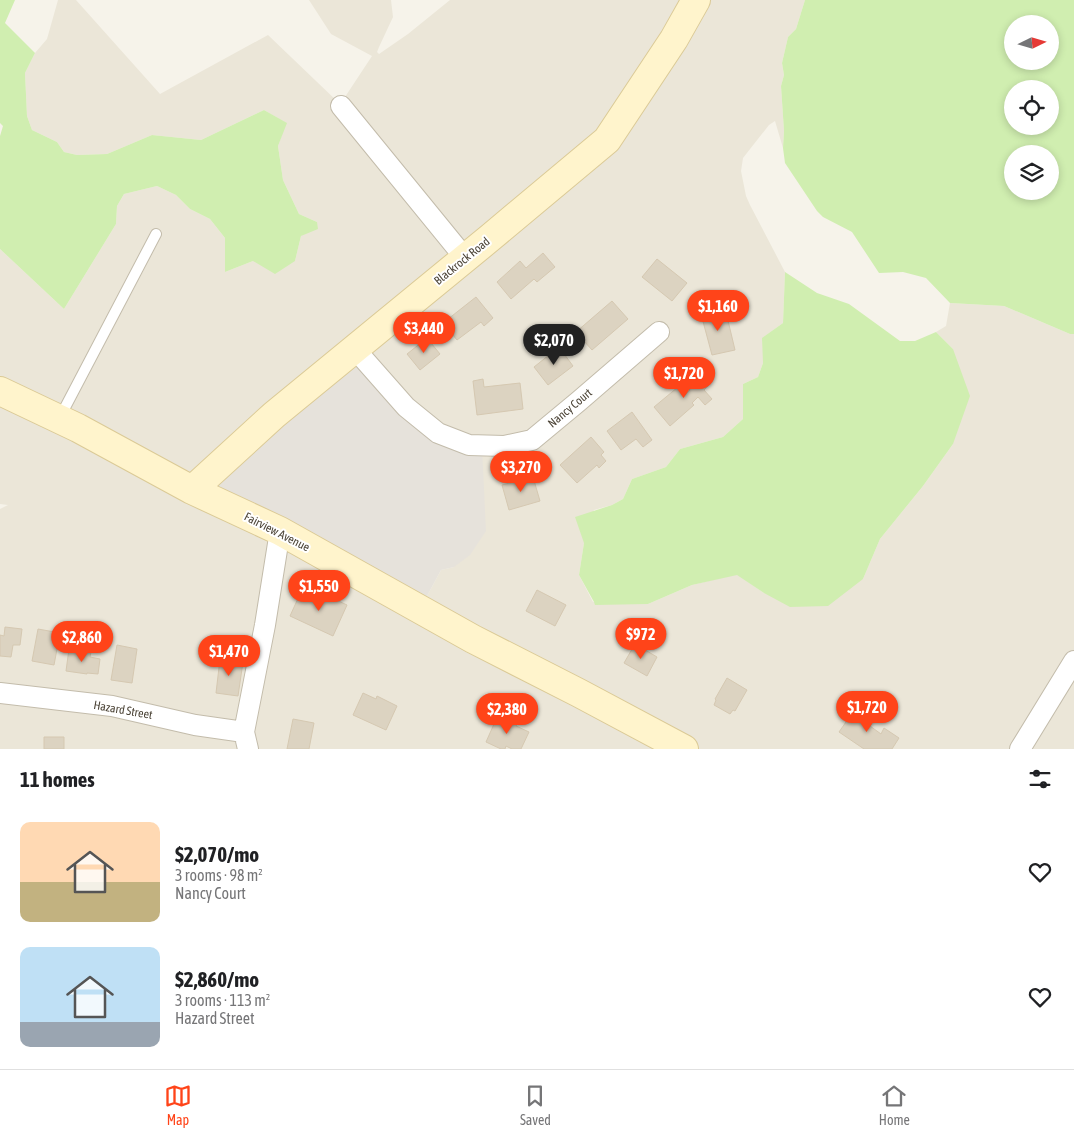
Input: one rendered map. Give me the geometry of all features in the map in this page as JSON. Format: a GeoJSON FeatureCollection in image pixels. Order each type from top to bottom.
{"type":"FeatureCollection","features":[{"type":"Feature","properties":{"kind":"main road","name":"Blackrock Road"},"geometry":{"type":"LineString","coordinates":[[192,490],[274,414],[607,140],[674,39],[696,0]]}},
{"type":"Feature","properties":{"kind":"main road","name":"Fairview Avenue"},"geometry":{"type":"LineString","coordinates":[[0,391],[58,419],[192,490],[280,532],[473,639],[684,749]]}},
{"type":"Feature","properties":{"kind":"street"},"geometry":{"type":"LineString","coordinates":[[341,106],[465,258]]}},
{"type":"Feature","properties":{"kind":"street","name":"Nancy Court"},"geometry":{"type":"LineString","coordinates":[[354,348],[406,406],[438,433],[469,445],[504,446],[532,440],[658,332]]}},
{"type":"Feature","properties":{"kind":"street","name":"Hazard Street"},"geometry":{"type":"LineString","coordinates":[[0,693],[112,706],[195,725],[246,741],[280,532]]}},
{"type":"Feature","properties":{"kind":"street"},"geometry":{"type":"LineString","coordinates":[[1020,749],[1074,661]]}},
{"type":"Feature","properties":{"kind":"lane"},"geometry":{"type":"LineString","coordinates":[[58,419],[156,234]]}},
{"type":"Feature","properties":{"kind":"shaded area"},"geometry":{"type":"Polygon","coordinates":[[[58,0],[76,0],[160,94],[268,35],[339,103],[343,100],[372,56],[331,34],[309,0],[391,0],[393,17],[377,52],[379,54],[408,34],[450,0],[805,0],[796,29],[788,37],[782,63],[784,75],[781,86],[784,131],[783,148],[775,121],[769,125],[743,158],[741,171],[746,196],[785,272],[783,323],[763,338],[763,363],[758,377],[743,384],[743,419],[723,437],[680,449],[666,467],[632,479],[623,499],[612,505],[594,510],[584,543],[579,575],[593,602],[648,604],[692,585],[737,574],[764,593],[863,579],[880,539],[923,486],[953,444],[953,349],[936,332],[946,326],[950,303],[1004,306],[1074,334],[1074,749],[0,749],[0,509],[8,505],[0,504],[0,249],[64,309],[116,224],[117,206],[124,194],[157,186],[176,195],[190,209],[210,219],[225,238],[225,272],[253,261],[295,261],[301,236],[317,222],[299,214],[283,180],[278,146],[286,123],[264,110],[201,140],[152,135],[107,154],[77,155],[64,152],[57,142],[32,130],[27,116],[25,73],[35,53],[47,39],[58,0]],[[463,444],[420,609],[441,570],[454,567],[463,444]]]}},
{"type":"Feature","properties":{"kind":"shaded area"},"geometry":{"type":"Polygon","coordinates":[[[346,356],[409,409],[482,448],[486,531],[470,555],[454,567],[441,570],[420,609],[199,486],[346,356]]]}},
{"type":"Feature","properties":{"kind":"green space"},"geometry":{"type":"Polygon","coordinates":[[[0,0],[15,0],[5,23],[35,53],[25,73],[27,116],[32,130],[57,142],[64,152],[77,155],[107,154],[152,135],[201,140],[264,110],[287,123],[278,146],[283,180],[299,214],[317,222],[318,229],[301,236],[295,261],[275,274],[253,261],[225,272],[225,238],[210,219],[190,209],[176,195],[157,186],[124,194],[117,206],[116,224],[64,309],[0,249],[0,136],[3,126],[0,123],[0,0]]]}},
{"type":"Feature","properties":{"kind":"green space"},"geometry":{"type":"Polygon","coordinates":[[[805,0],[1074,0],[1074,334],[1004,306],[950,303],[926,278],[903,272],[879,273],[852,232],[823,217],[817,211],[785,163],[781,86],[784,75],[782,63],[788,37],[796,29],[805,0]]]}},
{"type":"Feature","properties":{"kind":"green space"},"geometry":{"type":"Polygon","coordinates":[[[785,272],[817,293],[849,304],[900,341],[915,341],[936,332],[953,349],[970,396],[953,444],[923,486],[880,539],[863,579],[828,606],[790,607],[737,575],[692,585],[648,604],[595,605],[579,575],[584,543],[575,517],[612,505],[623,499],[632,479],[666,467],[680,449],[723,437],[743,419],[743,384],[758,377],[763,363],[762,338],[783,323],[785,272]]]}},
{"type":"Feature","properties":{"kind":"building"},"geometry":{"type":"Polygon","coordinates":[[[543,253],[555,267],[537,282],[534,279],[511,299],[497,282],[520,261],[526,268],[543,253]]]}},
{"type":"Feature","properties":{"kind":"building"},"geometry":{"type":"Polygon","coordinates":[[[657,259],[687,283],[672,301],[642,277],[657,259]]]}},
{"type":"Feature","properties":{"kind":"building"},"geometry":{"type":"Polygon","coordinates":[[[476,297],[493,318],[484,326],[481,322],[457,340],[443,323],[476,297]]]}},
{"type":"Feature","properties":{"kind":"building"},"geometry":{"type":"Polygon","coordinates":[[[612,301],[628,319],[592,350],[576,332],[612,301]]]}},
{"type":"Feature","properties":{"kind":"building"},"geometry":{"type":"Polygon","coordinates":[[[725,308],[735,350],[712,355],[701,314],[725,308]]]}},
{"type":"Feature","properties":{"kind":"building"},"geometry":{"type":"Polygon","coordinates":[[[427,338],[440,354],[420,370],[407,354],[427,338]]]}},
{"type":"Feature","properties":{"kind":"building"},"geometry":{"type":"Polygon","coordinates":[[[559,347],[573,366],[548,385],[534,367],[559,347]]]}},
{"type":"Feature","properties":{"kind":"building"},"geometry":{"type":"Polygon","coordinates":[[[701,371],[711,383],[704,390],[712,399],[705,405],[698,397],[692,403],[694,405],[670,426],[654,407],[678,387],[685,395],[690,390],[685,384],[701,371]]]}},
{"type":"Feature","properties":{"kind":"building"},"geometry":{"type":"Polygon","coordinates":[[[483,379],[484,387],[520,383],[523,409],[477,415],[473,381],[483,379]]]}},
{"type":"Feature","properties":{"kind":"building"},"geometry":{"type":"Polygon","coordinates":[[[632,412],[652,440],[643,447],[636,439],[621,450],[607,431],[632,412]]]}},
{"type":"Feature","properties":{"kind":"building"},"geometry":{"type":"Polygon","coordinates":[[[591,437],[604,452],[601,455],[606,461],[599,468],[597,465],[577,483],[560,465],[591,437]]]}},
{"type":"Feature","properties":{"kind":"building"},"geometry":{"type":"Polygon","coordinates":[[[533,477],[540,501],[509,510],[502,485],[533,477]]]}},
{"type":"Feature","properties":{"kind":"building"},"geometry":{"type":"Polygon","coordinates":[[[315,590],[347,605],[333,636],[290,616],[300,594],[311,599],[315,590]]]}},
{"type":"Feature","properties":{"kind":"building"},"geometry":{"type":"Polygon","coordinates":[[[537,590],[566,605],[555,626],[526,611],[537,590]]]}},
{"type":"Feature","properties":{"kind":"building"},"geometry":{"type":"Polygon","coordinates":[[[5,627],[22,629],[20,645],[13,645],[11,657],[0,656],[0,635],[4,636],[5,627]]]}},
{"type":"Feature","properties":{"kind":"building"},"geometry":{"type":"Polygon","coordinates":[[[38,629],[60,633],[54,665],[32,661],[38,629]]]}},
{"type":"Feature","properties":{"kind":"building"},"geometry":{"type":"Polygon","coordinates":[[[635,644],[657,657],[647,676],[624,663],[635,644]]]}},
{"type":"Feature","properties":{"kind":"building"},"geometry":{"type":"Polygon","coordinates":[[[117,645],[137,649],[132,683],[111,680],[117,645]]]}},
{"type":"Feature","properties":{"kind":"building"},"geometry":{"type":"Polygon","coordinates":[[[69,649],[91,652],[90,657],[100,659],[98,674],[66,671],[69,649]]]}},
{"type":"Feature","properties":{"kind":"building"},"geometry":{"type":"Polygon","coordinates":[[[220,659],[243,662],[238,696],[216,693],[220,659]]]}},
{"type":"Feature","properties":{"kind":"building"},"geometry":{"type":"Polygon","coordinates":[[[727,678],[747,690],[735,711],[733,710],[730,714],[714,705],[715,699],[727,678]]]}},
{"type":"Feature","properties":{"kind":"building"},"geometry":{"type":"Polygon","coordinates":[[[363,693],[376,699],[377,696],[397,706],[386,730],[353,715],[363,693]]]}},
{"type":"Feature","properties":{"kind":"building"},"geometry":{"type":"Polygon","coordinates":[[[855,709],[873,721],[870,726],[881,734],[884,728],[899,738],[892,749],[864,749],[839,732],[855,709]]]}},
{"type":"Feature","properties":{"kind":"building"},"geometry":{"type":"Polygon","coordinates":[[[498,715],[529,732],[521,749],[512,749],[506,746],[505,749],[501,749],[486,742],[498,715]]]}},
{"type":"Feature","properties":{"kind":"building"},"geometry":{"type":"Polygon","coordinates":[[[293,719],[314,723],[309,749],[287,749],[293,719]]]}},
{"type":"Feature","properties":{"kind":"building"},"geometry":{"type":"Polygon","coordinates":[[[44,737],[64,737],[64,749],[44,749],[44,737]]]}}]}
